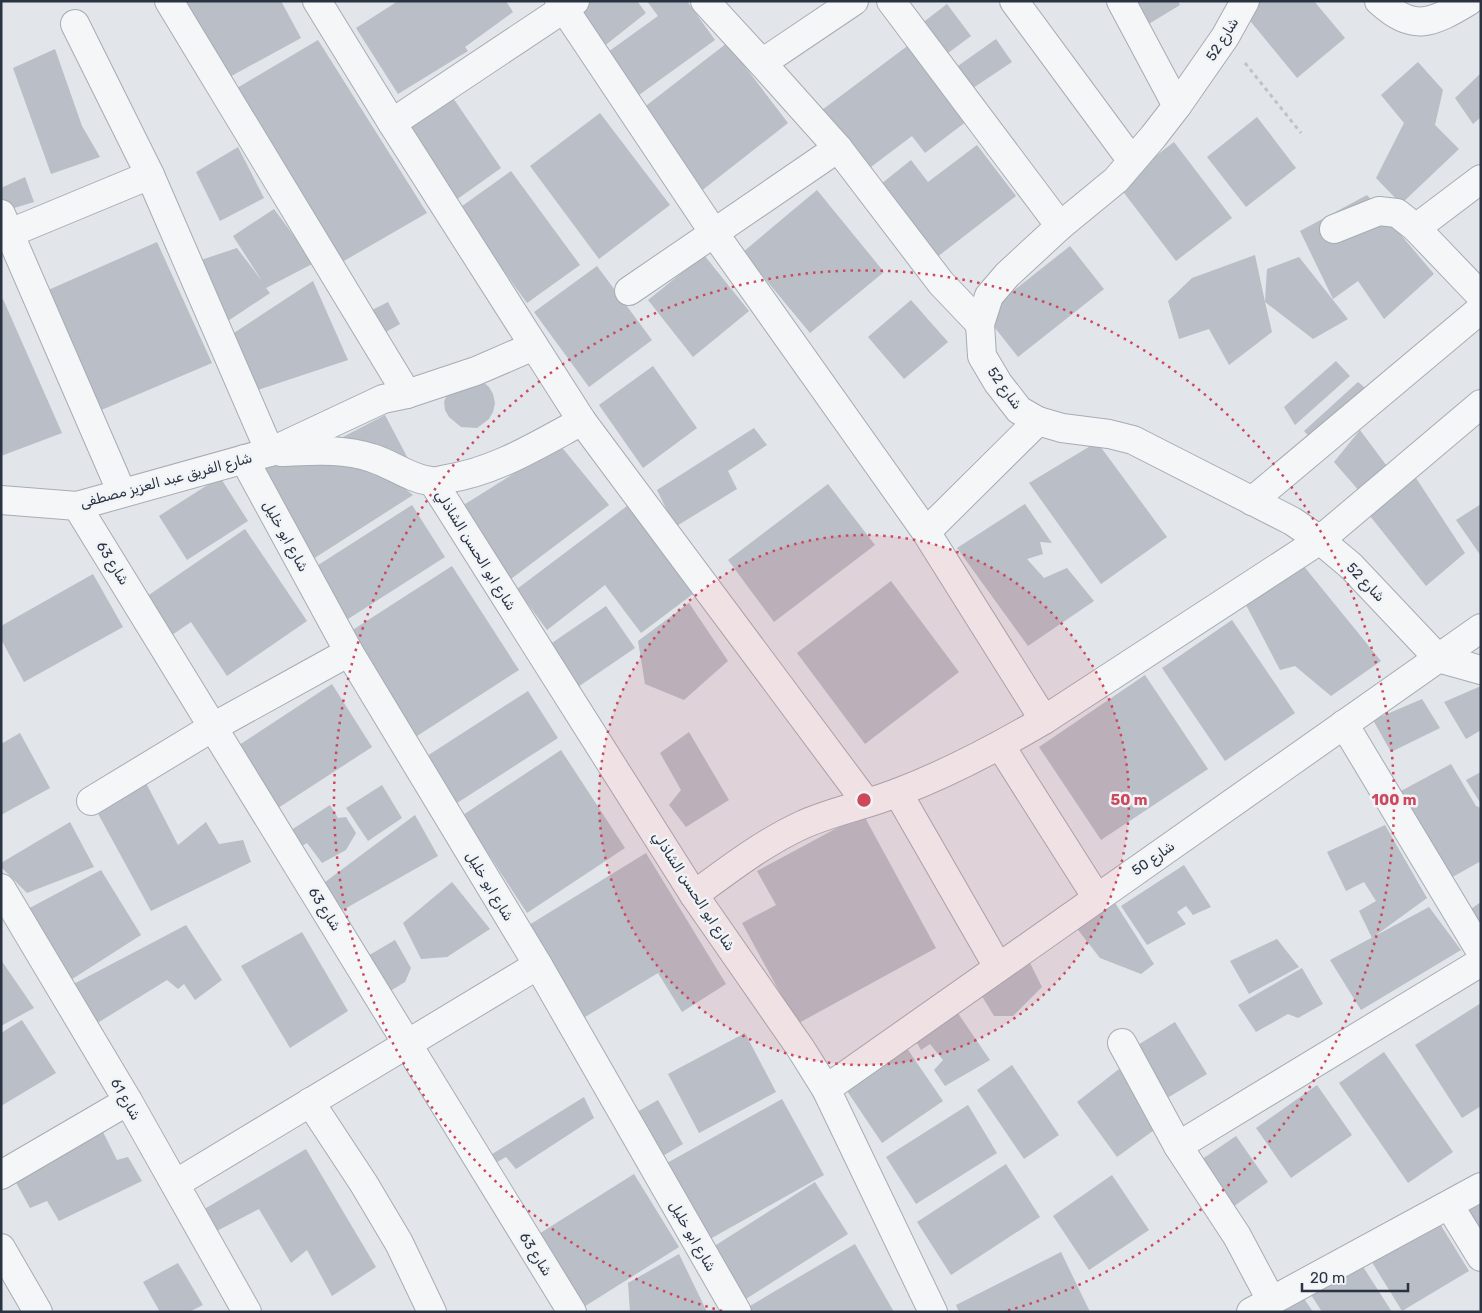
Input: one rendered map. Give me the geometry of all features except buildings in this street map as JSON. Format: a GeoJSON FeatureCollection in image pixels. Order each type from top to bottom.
{"type":"FeatureCollection","features":[{"type":"Feature","properties":{"kind":"street"},"geometry":{"type":"LineString","coordinates":[[169,1],[407,394]]}},
{"type":"Feature","properties":{"kind":"street"},"geometry":{"type":"LineString","coordinates":[[317,1],[392,123],[582,421],[866,802]]}},
{"type":"Feature","properties":{"kind":"street"},"geometry":{"type":"LineString","coordinates":[[704,1],[838,148],[941,283],[980,324]]}},
{"type":"Feature","properties":{"kind":"street"},"geometry":{"type":"LineString","coordinates":[[762,63],[854,1]]}},
{"type":"Feature","properties":{"kind":"street"},"geometry":{"type":"LineString","coordinates":[[890,1],[1060,226]]}},
{"type":"Feature","properties":{"kind":"street"},"geometry":{"type":"LineString","coordinates":[[1014,1],[1132,161]]}},
{"type":"Feature","properties":{"kind":"street"},"geometry":{"type":"LineString","coordinates":[[1121,1],[1177,106]]}},
{"type":"Feature","properties":{"kind":"street","name":"شارع 52"},"geometry":{"type":"LineString","coordinates":[[1245,1],[1224,37],[1177,106],[1116,180],[1060,226],[1007,274],[989,296],[980,324],[982,356],[998,383],[1019,410],[1038,421],[1062,428],[1109,434],[1132,440],[1292,521],[1320,540],[1351,566],[1438,658]]}},
{"type":"Feature","properties":{"kind":"street"},"geometry":{"type":"LineString","coordinates":[[1379,1],[1400,17],[1415,22],[1432,21],[1469,1]]}},
{"type":"Feature","properties":{"kind":"street"},"geometry":{"type":"LineString","coordinates":[[392,123],[566,4],[714,233],[926,532],[1044,720]]}},
{"type":"Feature","properties":{"kind":"street"},"geometry":{"type":"LineString","coordinates":[[75,24],[150,175],[270,452]]}},
{"type":"Feature","properties":{"kind":"street"},"geometry":{"type":"LineString","coordinates":[[628,291],[838,148]]}},
{"type":"Feature","properties":{"kind":"street"},"geometry":{"type":"LineString","coordinates":[[122,493],[6,224],[150,175]]}},
{"type":"Feature","properties":{"kind":"street"},"geometry":{"type":"LineString","coordinates":[[1416,228],[1481,179]]}},
{"type":"Feature","properties":{"kind":"street"},"geometry":{"type":"LineString","coordinates":[[1334,229],[1379,211],[1397,213],[1416,228],[1481,296]]}},
{"type":"Feature","properties":{"kind":"street"},"geometry":{"type":"LineString","coordinates":[[1252,501],[1481,309]]}},
{"type":"Feature","properties":{"kind":"street","name":"شارع الفريق عبد العزيز مصطفى"},"geometry":{"type":"LineString","coordinates":[[1,500],[77,506],[270,452],[383,400],[476,371],[534,346]]}},
{"type":"Feature","properties":{"kind":"street"},"geometry":{"type":"LineString","coordinates":[[694,894],[728,869],[801,825],[898,792],[1000,745],[1044,720],[1320,540],[1481,404]]}},
{"type":"Feature","properties":{"kind":"street","name":"شارع الفريق عبد العزيز مصطفى"},"geometry":{"type":"LineString","coordinates":[[270,452],[336,450],[353,453],[387,463],[417,478],[433,482],[464,477],[519,454],[582,421]]}},
{"type":"Feature","properties":{"kind":"street"},"geometry":{"type":"LineString","coordinates":[[926,532],[1038,421]]}},
{"type":"Feature","properties":{"kind":"street","name":"شارع ابو خليل"},"geometry":{"type":"LineString","coordinates":[[244,459],[349,652],[538,965],[737,1312]]}},
{"type":"Feature","properties":{"kind":"street","name":"شارع ابو الحسن الشاذلي"},"geometry":{"type":"LineString","coordinates":[[433,482],[694,894],[801,1049],[826,1089],[934,1312]]}},
{"type":"Feature","properties":{"kind":"street","name":"شارع 63"},"geometry":{"type":"LineString","coordinates":[[77,506],[572,1312]]}},
{"type":"Feature","properties":{"kind":"street","name":"شارع 50"},"geometry":{"type":"LineString","coordinates":[[826,1089],[1481,628]]}},
{"type":"Feature","properties":{"kind":"street"},"geometry":{"type":"LineString","coordinates":[[91,800],[214,727],[349,652]]}},
{"type":"Feature","properties":{"kind":"street"},"geometry":{"type":"LineString","coordinates":[[1438,658],[1481,670]]}},
{"type":"Feature","properties":{"kind":"street"},"geometry":{"type":"LineString","coordinates":[[1344,724],[1481,952]]}},
{"type":"Feature","properties":{"kind":"street"},"geometry":{"type":"LineString","coordinates":[[1000,745],[1097,898]]}},
{"type":"Feature","properties":{"kind":"street"},"geometry":{"type":"LineString","coordinates":[[898,792],[998,967]]}},
{"type":"Feature","properties":{"kind":"street","name":"شارع 61"},"geometry":{"type":"LineString","coordinates":[[1,888],[128,1101],[247,1312]]}},
{"type":"Feature","properties":{"kind":"street"},"geometry":{"type":"LineString","coordinates":[[1178,1146],[1481,962]]}},
{"type":"Feature","properties":{"kind":"street"},"geometry":{"type":"LineString","coordinates":[[175,1184],[538,965]]}},
{"type":"Feature","properties":{"kind":"street"},"geometry":{"type":"LineString","coordinates":[[1122,1043],[1178,1146],[1237,1236],[1261,1306],[1481,1187]]}},
{"type":"Feature","properties":{"kind":"street"},"geometry":{"type":"LineString","coordinates":[[1,1175],[128,1101]]}},
{"type":"Feature","properties":{"kind":"street"},"geometry":{"type":"LineString","coordinates":[[310,1102],[364,1184],[399,1243],[432,1312]]}},
{"type":"Feature","properties":{"kind":"street"},"geometry":{"type":"LineString","coordinates":[[1448,1205],[1481,1257]]}},
{"type":"Feature","properties":{"kind":"street"},"geometry":{"type":"LineString","coordinates":[[1,1248],[38,1312]]}},
{"type":"Feature","properties":{"kind":"path"},"geometry":{"type":"LineString","coordinates":[[1224,37],[1301,133]]}}]}
